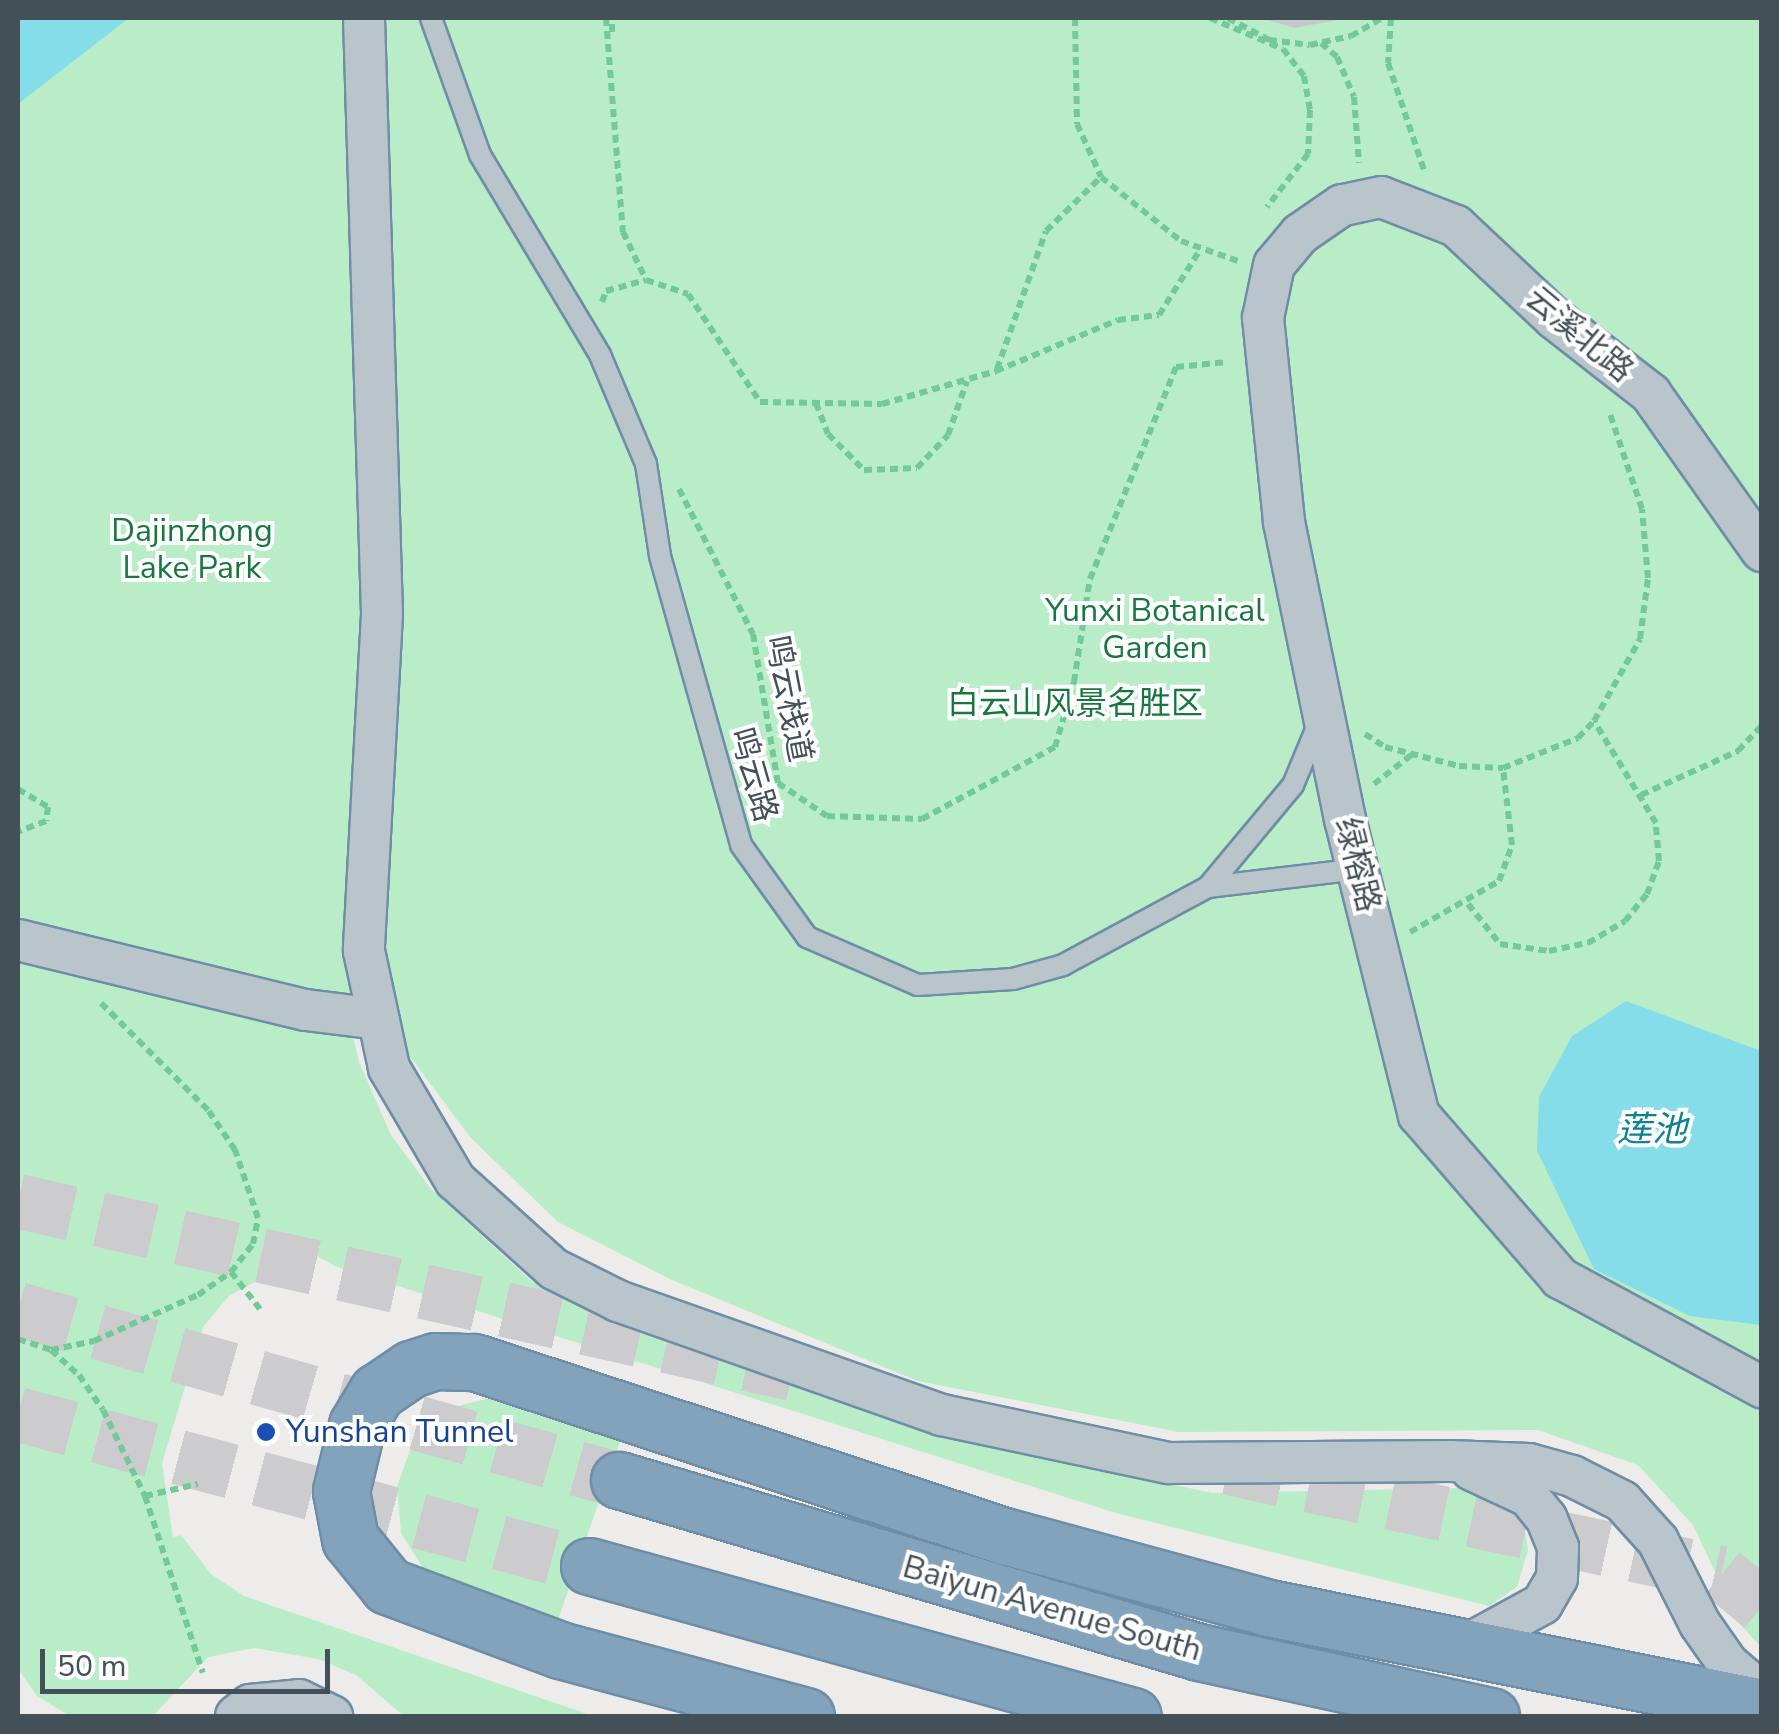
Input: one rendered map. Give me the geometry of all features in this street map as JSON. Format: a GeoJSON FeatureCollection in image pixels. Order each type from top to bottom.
{"type":"FeatureCollection","features":[{"type":"Feature","properties":{"kind":"highway"},"geometry":{"type":"LineString","coordinates":[[806,1716],[560,1650],[388,1586],[350,1539],[341,1490],[357,1426],[376,1392],[411,1369],[436,1361],[474,1362],[1004,1536],[1270,1608],[1762,1707]]}},
{"type":"Feature","properties":{"kind":"highway","name":"Baiyun Avenue South"},"geometry":{"type":"LineString","coordinates":[[619,1480],[1200,1652],[1491,1716]]}},
{"type":"Feature","properties":{"kind":"highway"},"geometry":{"type":"LineString","coordinates":[[589,1566],[1133,1716]]}},
{"type":"Feature","properties":{"kind":"street"},"geometry":{"type":"LineString","coordinates":[[364,18],[382,614],[364,951],[388,1068],[455,1180],[554,1269],[618,1302],[942,1415],[1168,1464],[1529,1464],[1622,1501],[1658,1541],[1728,1664],[1762,1693]]}},
{"type":"Feature","properties":{"kind":"street","name":"云溪北路"},"geometry":{"type":"LineString","coordinates":[[1342,204],[1381,197],[1456,226],[1556,319],[1652,394],[1762,551]]}},
{"type":"Feature","properties":{"kind":"street"},"geometry":{"type":"LineString","coordinates":[[1281,256],[1342,204]]}},
{"type":"Feature","properties":{"kind":"street","name":"绿榕路"},"geometry":{"type":"LineString","coordinates":[[1281,256],[1262,318],[1284,522],[1358,869],[1420,1115],[1495,1210],[1560,1278],[1762,1387]]}},
{"type":"Feature","properties":{"kind":"street"},"geometry":{"type":"LineString","coordinates":[[18,940],[306,1010],[378,1019]]}},
{"type":"Feature","properties":{"kind":"street"},"geometry":{"type":"LineString","coordinates":[[1450,1461],[1528,1496],[1558,1547],[1557,1578],[1542,1604],[1463,1647]]}},
{"type":"Feature","properties":{"kind":"street"},"geometry":{"type":"LineString","coordinates":[[236,1716],[250,1705],[299,1700],[332,1716]]}},
{"type":"Feature","properties":{"kind":"lane","name":"鸣云路"},"geometry":{"type":"LineString","coordinates":[[432,18],[480,156],[600,355],[646,464],[660,556],[741,845],[807,937],[918,985],[1012,979],[1063,965],[1208,887],[1293,785],[1324,709]]}},
{"type":"Feature","properties":{"kind":"lane"},"geometry":{"type":"LineString","coordinates":[[1208,887],[1358,869]]}},
{"type":"Feature","properties":{"kind":"path"},"geometry":{"type":"LineString","coordinates":[[610,18],[622,232],[646,280],[688,294],[760,402],[882,404],[996,372],[1118,320],[1159,315],[1200,250]]}},
{"type":"Feature","properties":{"kind":"path"},"geometry":{"type":"LineString","coordinates":[[1075,18],[1077,124],[1101,177],[1200,250],[1221,259],[1281,256],[1266,210],[1308,154],[1304,76],[1282,50],[1210,18]]}},
{"type":"Feature","properties":{"kind":"path"},"geometry":{"type":"LineString","coordinates":[[1228,18],[1269,40],[1321,43],[1351,36],[1382,18]]}},
{"type":"Feature","properties":{"kind":"path"},"geometry":{"type":"LineString","coordinates":[[1391,18],[1388,63],[1402,119],[1456,226]]}},
{"type":"Feature","properties":{"kind":"path"},"geometry":{"type":"LineString","coordinates":[[1321,43],[1343,70],[1362,142],[1358,177],[1342,204]]}},
{"type":"Feature","properties":{"kind":"path"},"geometry":{"type":"LineString","coordinates":[[996,372],[1046,232],[1101,177]]}},
{"type":"Feature","properties":{"kind":"path","name":"鸣云栈道"},"geometry":{"type":"LineString","coordinates":[[646,464],[686,494],[752,634],[778,782],[827,816],[922,819],[1055,746],[1074,682],[1090,579],[1176,367],[1265,358]]}},
{"type":"Feature","properties":{"kind":"path"},"geometry":{"type":"LineString","coordinates":[[816,403],[828,434],[864,470],[917,468],[948,435],[967,380]]}},
{"type":"Feature","properties":{"kind":"path"},"geometry":{"type":"LineString","coordinates":[[1324,709],[1385,747],[1459,766],[1504,768],[1578,738],[1594,721],[1640,639],[1648,578],[1642,510],[1602,396]]}},
{"type":"Feature","properties":{"kind":"path"},"geometry":{"type":"LineString","coordinates":[[1468,904],[1500,944],[1549,951],[1588,943],[1626,922],[1647,894],[1659,861],[1656,822],[1594,721]]}},
{"type":"Feature","properties":{"kind":"path"},"geometry":{"type":"LineString","coordinates":[[1641,795],[1738,751],[1762,725]]}},
{"type":"Feature","properties":{"kind":"path"},"geometry":{"type":"LineString","coordinates":[[1376,944],[1468,904],[1499,881],[1512,845],[1504,768]]}},
{"type":"Feature","properties":{"kind":"path"},"geometry":{"type":"LineString","coordinates":[[18,789],[48,807],[46,822],[18,832]]}},
{"type":"Feature","properties":{"kind":"path"},"geometry":{"type":"LineString","coordinates":[[50,1350],[128,1326],[231,1272],[253,1244],[258,1218],[234,1150],[184,1079],[86,991]]}},
{"type":"Feature","properties":{"kind":"path"},"geometry":{"type":"LineString","coordinates":[[231,1272],[260,1310]]}},
{"type":"Feature","properties":{"kind":"path"},"geometry":{"type":"LineString","coordinates":[[18,1339],[50,1350],[79,1376],[103,1410],[145,1496],[204,1673]]}},
{"type":"Feature","properties":{"kind":"path"},"geometry":{"type":"LineString","coordinates":[[145,1496],[198,1484]]}},
{"type":"Feature","properties":{"kind":"green space","name":"白云山风景名胜区"},"geometry":{"type":"Polygon","coordinates":[[[18,18],[1761,18],[1761,1647],[1739,1623],[1693,1525],[1638,1465],[1538,1430],[1179,1432],[918,1381],[672,1280],[558,1222],[470,1137],[412,1059],[348,1016],[359,1062],[391,1135],[431,1189],[530,1280],[588,1310],[937,1433],[1212,1493],[1467,1488],[1508,1503],[1524,1525],[1528,1550],[1517,1587],[1489,1606],[1116,1513],[335,1266],[310,1252],[229,1296],[203,1327],[162,1463],[173,1538],[181,1535],[211,1574],[244,1596],[593,1716],[404,1716],[356,1675],[318,1659],[254,1648],[208,1657],[153,1716],[70,1716],[37,1696],[18,1669],[18,18]]]}},
{"type":"Feature","properties":{"kind":"green space"},"geometry":{"type":"Polygon","coordinates":[[[507,1394],[622,1435],[556,1626],[425,1571],[401,1533],[397,1487],[413,1442],[450,1408],[507,1394]]]}},
{"type":"Feature","properties":{"kind":"water"},"geometry":{"type":"Polygon","coordinates":[[[18,18],[129,18],[18,104],[18,18]]]}},
{"type":"Feature","properties":{"kind":"water","name":"莲池"},"geometry":{"type":"Polygon","coordinates":[[[1626,1001],[1761,1051],[1761,1325],[1690,1316],[1594,1269],[1537,1151],[1539,1097],[1572,1036],[1626,1001]]]}},
{"type":"Feature","properties":{"kind":"building"},"geometry":{"type":"Polygon","coordinates":[[[1261,18],[1349,18],[1294,28],[1261,18]]]}},
{"type":"Feature","properties":{"kind":"tunnel"},"geometry":{"type":"LineString","coordinates":[[18,1201],[792,1373]]}},
{"type":"Feature","properties":{"kind":"tunnel"},"geometry":{"type":"LineString","coordinates":[[18,1309],[619,1480]]}},
{"type":"Feature","properties":{"kind":"tunnel"},"geometry":{"type":"LineString","coordinates":[[18,1414],[589,1566]]}},
{"type":"Feature","properties":{"kind":"tunnel"},"geometry":{"type":"LineString","coordinates":[[1228,1467],[1722,1573],[1762,1606]]}},
{"type":"Feature","properties":{"kind":"place","name":"Yunshan Tunnel"},"geometry":{"type":"Point","coordinates":[266,1432]}},
{"type":"Feature","properties":{"kind":"park label","name":"Dajinzhong Lake Park"},"geometry":{"type":"Point","coordinates":[192,550]}},
{"type":"Feature","properties":{"kind":"park label","name":"Yunxi Botanical Garden"},"geometry":{"type":"Point","coordinates":[1155,630]}}]}
